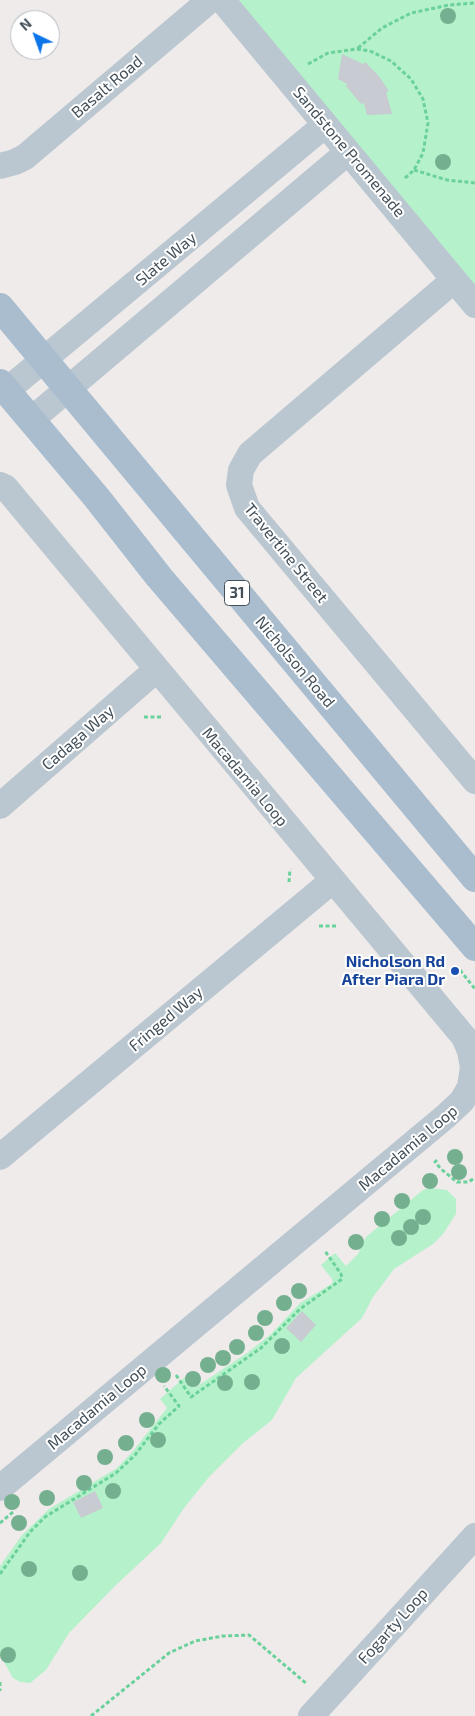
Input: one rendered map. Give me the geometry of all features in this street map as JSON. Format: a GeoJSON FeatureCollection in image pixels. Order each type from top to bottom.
{"type":"FeatureCollection","features":[{"type":"Feature","properties":{"kind":"main road","name":"Nicholson Road"},"geometry":{"type":"LineString","coordinates":[[0,307],[475,878]]}},
{"type":"Feature","properties":{"kind":"main road"},"geometry":{"type":"LineString","coordinates":[[3,387],[97,498],[159,577],[475,948]]}},
{"type":"Feature","properties":{"kind":"street","name":"Basalt Road"},"geometry":{"type":"LineString","coordinates":[[0,166],[25,157],[210,0]]}},
{"type":"Feature","properties":{"kind":"street","name":"Sandstone Promenade"},"geometry":{"type":"LineString","coordinates":[[222,0],[475,305]]}},
{"type":"Feature","properties":{"kind":"street","name":"Slate Way"},"geometry":{"type":"LineString","coordinates":[[3,387],[44,360],[325,125]]}},
{"type":"Feature","properties":{"kind":"street"},"geometry":{"type":"LineString","coordinates":[[31,420],[348,152]]}},
{"type":"Feature","properties":{"kind":"street","name":"Travertine Street"},"geometry":{"type":"LineString","coordinates":[[454,280],[250,454],[241,470],[239,485],[247,508],[475,781]]}},
{"type":"Feature","properties":{"kind":"street","name":"Macadamia Loop"},"geometry":{"type":"LineString","coordinates":[[0,486],[6,488],[464,1037],[470,1051],[473,1067],[470,1087],[462,1101],[0,1488]]}},
{"type":"Feature","properties":{"kind":"street","name":"Cadaga Way"},"geometry":{"type":"LineString","coordinates":[[0,806],[156,670]]}},
{"type":"Feature","properties":{"kind":"street","name":"Fringed Way"},"geometry":{"type":"LineString","coordinates":[[0,1157],[332,881]]}},
{"type":"Feature","properties":{"kind":"street","name":"Fogarty Loop"},"geometry":{"type":"LineString","coordinates":[[319,1708],[475,1536]]}},
{"type":"Feature","properties":{"kind":"path"},"geometry":{"type":"LineString","coordinates":[[357,49],[382,28],[411,13],[449,4],[475,3]]}},
{"type":"Feature","properties":{"kind":"path"},"geometry":{"type":"LineString","coordinates":[[307,64],[328,53],[357,49],[370,51],[391,61],[411,80],[420,94],[428,123],[428,136],[423,153],[414,170],[404,179]]}},
{"type":"Feature","properties":{"kind":"path"},"geometry":{"type":"LineString","coordinates":[[414,170],[447,180],[475,183]]}},
{"type":"Feature","properties":{"kind":"path"},"geometry":{"type":"LineString","coordinates":[[140,721],[145,716],[169,718]]}},
{"type":"Feature","properties":{"kind":"path"},"geometry":{"type":"LineString","coordinates":[[288,885],[291,864]]}},
{"type":"Feature","properties":{"kind":"path"},"geometry":{"type":"LineString","coordinates":[[312,930],[318,926],[343,927]]}},
{"type":"Feature","properties":{"kind":"path"},"geometry":{"type":"LineString","coordinates":[[442,1156],[435,1162],[448,1177],[457,1182],[468,1182],[475,1178]]}},
{"type":"Feature","properties":{"kind":"path"},"geometry":{"type":"LineString","coordinates":[[175,1375],[191,1397],[261,1348],[300,1309],[342,1279],[341,1274],[325,1251]]}},
{"type":"Feature","properties":{"kind":"path"},"geometry":{"type":"LineString","coordinates":[[0,1574],[30,1532],[45,1517],[116,1473],[135,1456],[159,1424],[179,1406],[164,1385]]}},
{"type":"Feature","properties":{"kind":"path"},"geometry":{"type":"LineString","coordinates":[[91,1716],[169,1653],[195,1641],[223,1636],[249,1635],[319,1708]]}},
{"type":"Feature","properties":{"kind":"path"},"geometry":{"type":"LineString","coordinates":[[0,1682],[0,1691]]}},
{"type":"Feature","properties":{"kind":"green space"},"geometry":{"type":"Polygon","coordinates":[[[237,0],[475,0],[475,286],[237,0]]]}},
{"type":"Feature","properties":{"kind":"green space"},"geometry":{"type":"Polygon","coordinates":[[[430,1188],[447,1190],[456,1199],[456,1214],[443,1234],[433,1244],[394,1269],[373,1297],[362,1318],[296,1378],[272,1420],[243,1443],[209,1477],[184,1508],[161,1543],[69,1633],[46,1670],[30,1683],[20,1682],[13,1678],[0,1655],[0,1566],[22,1535],[49,1509],[117,1468],[167,1408],[160,1399],[185,1377],[196,1387],[247,1353],[271,1334],[300,1303],[333,1283],[321,1265],[335,1253],[346,1266],[358,1254],[366,1237],[423,1190],[430,1188]]]}},
{"type":"Feature","properties":{"kind":"building"},"geometry":{"type":"Polygon","coordinates":[[[342,54],[363,64],[365,62],[378,75],[389,91],[386,92],[392,114],[367,115],[364,103],[361,104],[346,86],[347,84],[338,79],[342,54]]]}},
{"type":"Feature","properties":{"kind":"building"},"geometry":{"type":"Polygon","coordinates":[[[302,1311],[316,1325],[301,1342],[286,1328],[302,1311]]]}},
{"type":"Feature","properties":{"kind":"building"},"geometry":{"type":"Polygon","coordinates":[[[95,1491],[103,1508],[81,1518],[73,1502],[95,1491]]]}},
{"type":"Feature","properties":{"kind":"place","name":"Nicholson Rd After Piara Dr"},"geometry":{"type":"Point","coordinates":[455,971]}}]}
